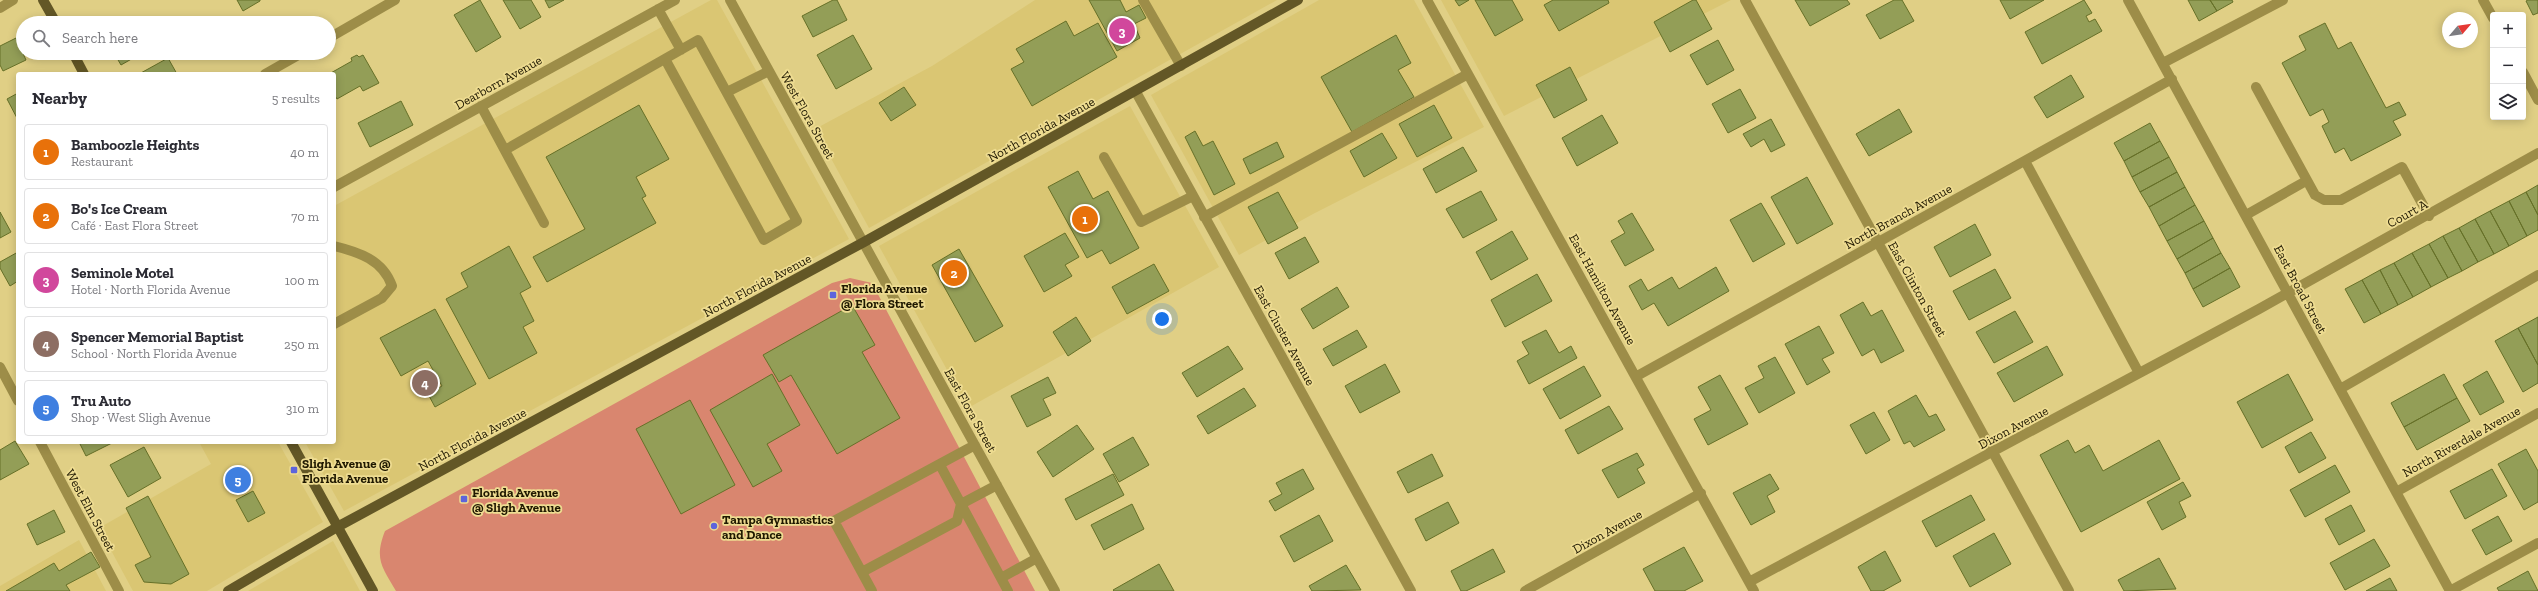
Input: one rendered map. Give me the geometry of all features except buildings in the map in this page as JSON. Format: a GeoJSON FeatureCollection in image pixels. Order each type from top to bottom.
{"type":"FeatureCollection","features":[{"type":"Feature","properties":{"kind":"main road"},"geometry":{"type":"LineString","coordinates":[[43,0],[52,16]]}},
{"type":"Feature","properties":{"kind":"main road","name":"North Florida Avenue"},"geometry":{"type":"LineString","coordinates":[[228,591],[338,526],[864,242],[1136,92],[1298,0]]}},
{"type":"Feature","properties":{"kind":"main road"},"geometry":{"type":"LineString","coordinates":[[77,60],[83,72]]}},
{"type":"Feature","properties":{"kind":"main road"},"geometry":{"type":"LineString","coordinates":[[292,444],[374,591]]}},
{"type":"Feature","properties":{"kind":"street"},"geometry":{"type":"LineString","coordinates":[[0,8],[13,0]]}},
{"type":"Feature","properties":{"kind":"street"},"geometry":{"type":"LineString","coordinates":[[336,34],[395,0]]}},
{"type":"Feature","properties":{"kind":"street","name":"Dearborn Avenue"},"geometry":{"type":"LineString","coordinates":[[336,186],[675,0]]}},
{"type":"Feature","properties":{"kind":"street","name":"West Flora Street"},"geometry":{"type":"LineString","coordinates":[[730,0],[864,242]]}},
{"type":"Feature","properties":{"kind":"street"},"geometry":{"type":"LineString","coordinates":[[1144,0],[1181,66]]}},
{"type":"Feature","properties":{"kind":"street","name":"East Hamilton Avenue"},"geometry":{"type":"LineString","coordinates":[[1427,0],[1637,376],[1754,591]]}},
{"type":"Feature","properties":{"kind":"street","name":"East Clinton Street"},"geometry":{"type":"LineString","coordinates":[[1745,0],[2069,591]]}},
{"type":"Feature","properties":{"kind":"street","name":"East Broad Street"},"geometry":{"type":"LineString","coordinates":[[2128,0],[2450,591]]}},
{"type":"Feature","properties":{"kind":"street"},"geometry":{"type":"LineString","coordinates":[[2163,63],[2284,0]]}},
{"type":"Feature","properties":{"kind":"street"},"geometry":{"type":"LineString","coordinates":[[2483,0],[2490,13]]}},
{"type":"Feature","properties":{"kind":"street"},"geometry":{"type":"LineString","coordinates":[[658,9],[681,50]]}},
{"type":"Feature","properties":{"kind":"street"},"geometry":{"type":"LineString","coordinates":[[505,150],[698,40],[797,221],[764,240],[665,59]]}},
{"type":"Feature","properties":{"kind":"street"},"geometry":{"type":"LineString","coordinates":[[269,72],[290,60]]}},
{"type":"Feature","properties":{"kind":"street"},"geometry":{"type":"LineString","coordinates":[[727,92],[769,71]]}},
{"type":"Feature","properties":{"kind":"street"},"geometry":{"type":"LineString","coordinates":[[1204,216],[1468,74]]}},
{"type":"Feature","properties":{"kind":"street"},"geometry":{"type":"LineString","coordinates":[[2526,78],[2538,100]]}},
{"type":"Feature","properties":{"kind":"street","name":"North Branch Avenue"},"geometry":{"type":"LineString","coordinates":[[1637,376],[2172,79]]}},
{"type":"Feature","properties":{"kind":"street"},"geometry":{"type":"LineString","coordinates":[[2256,87],[2315,195],[2324,200],[2341,200],[2402,167],[2429,216]]}},
{"type":"Feature","properties":{"kind":"street","name":"East Cluster Avenue"},"geometry":{"type":"LineString","coordinates":[[1136,92],[1411,591]]}},
{"type":"Feature","properties":{"kind":"street"},"geometry":{"type":"LineString","coordinates":[[481,106],[544,223]]}},
{"type":"Feature","properties":{"kind":"street","name":"Court A"},"geometry":{"type":"LineString","coordinates":[[2288,293],[2429,216],[2538,153]]}},
{"type":"Feature","properties":{"kind":"street"},"geometry":{"type":"LineString","coordinates":[[1104,157],[1141,222],[1193,196]]}},
{"type":"Feature","properties":{"kind":"street"},"geometry":{"type":"LineString","coordinates":[[2025,161],[2139,374]]}},
{"type":"Feature","properties":{"kind":"street"},"geometry":{"type":"LineString","coordinates":[[2246,215],[2306,181]]}},
{"type":"Feature","properties":{"kind":"street","name":"East Flora Street"},"geometry":{"type":"LineString","coordinates":[[864,242],[1055,591]]}},
{"type":"Feature","properties":{"kind":"street"},"geometry":{"type":"LineString","coordinates":[[336,247],[364,255],[377,263],[388,275],[392,286],[382,298],[336,323]]}},
{"type":"Feature","properties":{"kind":"street"},"geometry":{"type":"LineString","coordinates":[[2340,389],[2538,275]]}},
{"type":"Feature","properties":{"kind":"street","name":"Dixon Avenue"},"geometry":{"type":"LineString","coordinates":[[1749,582],[2288,293]]}},
{"type":"Feature","properties":{"kind":"street"},"geometry":{"type":"LineString","coordinates":[[0,367],[16,397]]}},
{"type":"Feature","properties":{"kind":"street","name":"North Riverdale Avenue"},"geometry":{"type":"LineString","coordinates":[[2396,492],[2538,413]]}},
{"type":"Feature","properties":{"kind":"street","name":"West Elm Street"},"geometry":{"type":"LineString","coordinates":[[41,444],[119,591]]}},
{"type":"Feature","properties":{"kind":"street"},"geometry":{"type":"LineString","coordinates":[[872,591],[834,521],[975,445]]}},
{"type":"Feature","properties":{"kind":"street"},"geometry":{"type":"LineString","coordinates":[[940,465],[1008,591]]}},
{"type":"Feature","properties":{"kind":"street"},"geometry":{"type":"LineString","coordinates":[[862,572],[957,521],[961,504],[997,485]]}},
{"type":"Feature","properties":{"kind":"street","name":"Dixon Avenue"},"geometry":{"type":"LineString","coordinates":[[1525,591],[1701,493]]}},
{"type":"Feature","properties":{"kind":"street"},"geometry":{"type":"LineString","coordinates":[[2450,591],[2538,543]]}},
{"type":"Feature","properties":{"kind":"street"},"geometry":{"type":"LineString","coordinates":[[1001,578],[1037,558]]}},
{"type":"Feature","properties":{"kind":"shaded area"},"geometry":{"type":"Polygon","coordinates":[[[711,0],[717,0],[849,239],[344,511],[306,444],[336,444],[336,205],[711,0]]]}},
{"type":"Feature","properties":{"kind":"shaded area"},"geometry":{"type":"Polygon","coordinates":[[[1035,0],[1277,0],[869,228],[815,129],[932,66],[1035,0]]]}},
{"type":"Feature","properties":{"kind":"shaded area"},"geometry":{"type":"Polygon","coordinates":[[[1319,0],[1414,0],[1484,127],[1313,214],[1239,255],[1151,95],[1319,0]]]}},
{"type":"Feature","properties":{"kind":"shaded area"},"geometry":{"type":"Polygon","coordinates":[[[1441,0],[1731,0],[1504,116],[1441,0]]]}},
{"type":"Feature","properties":{"kind":"shaded area"},"geometry":{"type":"Polygon","coordinates":[[[1130,106],[1219,267],[968,408],[879,246],[1130,106]]]}},
{"type":"Feature","properties":{"kind":"shaded area"},"geometry":{"type":"Polygon","coordinates":[[[850,278],[872,283],[1035,591],[396,591],[383,569],[381,562],[380,549],[385,531],[832,283],[850,278]]]}},
{"type":"Feature","properties":{"kind":"shaded area"},"geometry":{"type":"Polygon","coordinates":[[[200,444],[279,444],[323,522],[207,591],[133,591],[99,528],[211,464],[200,444]]]}},
{"type":"Feature","properties":{"kind":"shaded area"},"geometry":{"type":"Polygon","coordinates":[[[79,540],[106,591],[0,591],[0,586],[79,540]]]}},
{"type":"Feature","properties":{"kind":"shaded area"},"geometry":{"type":"Polygon","coordinates":[[[333,541],[360,591],[248,591],[333,541]]]}},
{"type":"Feature","properties":{"kind":"place","name":"Seminole Motel"},"geometry":{"type":"Point","coordinates":[1122,31]}},
{"type":"Feature","properties":{"kind":"place","name":"Bamboozle Heights"},"geometry":{"type":"Point","coordinates":[1085,219]}},
{"type":"Feature","properties":{"kind":"place","name":"Bo's Ice Cream"},"geometry":{"type":"Point","coordinates":[954,273]}},
{"type":"Feature","properties":{"kind":"place","name":"Florida Avenue @ Flora Street"},"geometry":{"type":"Point","coordinates":[833,295]}},
{"type":"Feature","properties":{"kind":"place","name":"Spencer Memorial Baptist"},"geometry":{"type":"Point","coordinates":[425,383]}},
{"type":"Feature","properties":{"kind":"place","name":"Sligh Avenue @ Florida Avenue"},"geometry":{"type":"Point","coordinates":[294,470]}},
{"type":"Feature","properties":{"kind":"place","name":"Tru Auto"},"geometry":{"type":"Point","coordinates":[238,480]}},
{"type":"Feature","properties":{"kind":"place","name":"Florida Avenue @ Sligh Avenue"},"geometry":{"type":"Point","coordinates":[464,499]}},
{"type":"Feature","properties":{"kind":"place","name":"Tampa Gymnastics and Dance"},"geometry":{"type":"Point","coordinates":[714,526]}}]}
